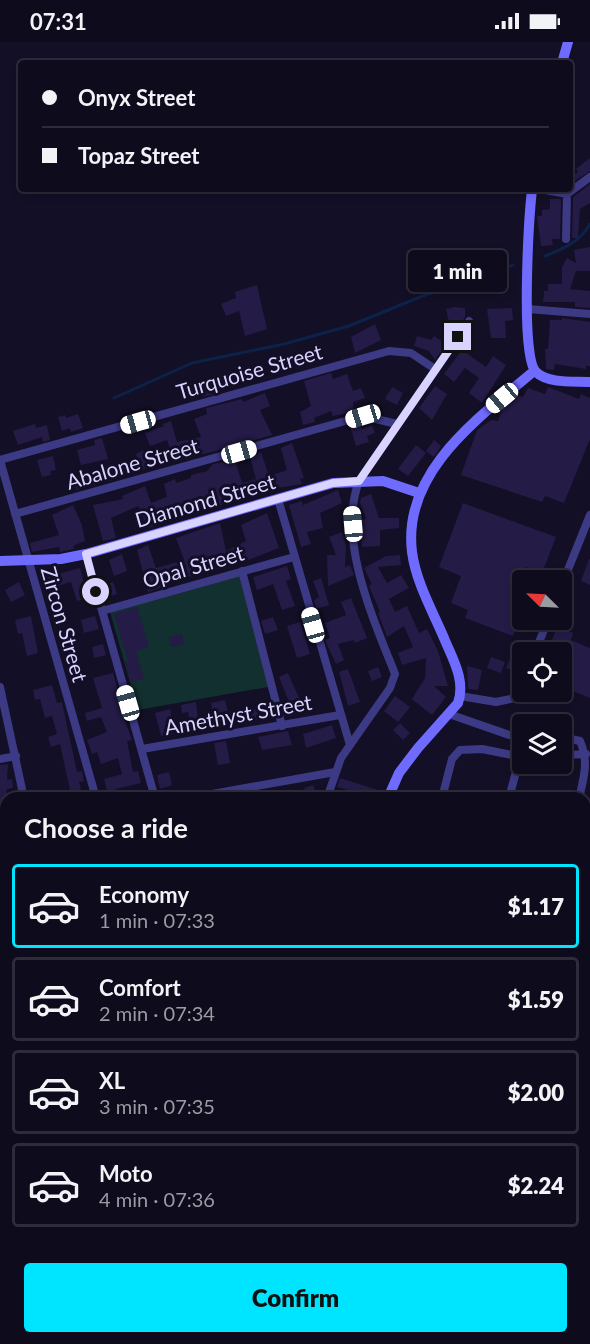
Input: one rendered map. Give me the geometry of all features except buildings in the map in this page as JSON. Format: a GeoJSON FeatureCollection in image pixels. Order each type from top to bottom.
{"type":"FeatureCollection","features":[{"type":"Feature","properties":{"kind":"street"},"geometry":{"type":"LineString","coordinates":[[563,60],[568,42]]}},
{"type":"Feature","properties":{"kind":"street"},"geometry":{"type":"LineString","coordinates":[[573,190],[590,177]]}},
{"type":"Feature","properties":{"kind":"street"},"geometry":{"type":"LineString","coordinates":[[532,192],[527,350],[534,371],[547,379],[590,382]]}},
{"type":"Feature","properties":{"kind":"street"},"geometry":{"type":"LineString","coordinates":[[556,192],[567,194],[570,192]]}},
{"type":"Feature","properties":{"kind":"street"},"geometry":{"type":"LineString","coordinates":[[566,239],[567,194]]}},
{"type":"Feature","properties":{"kind":"street"},"geometry":{"type":"LineString","coordinates":[[528,309],[590,314]]}},
{"type":"Feature","properties":{"kind":"street"},"geometry":{"type":"LineString","coordinates":[[329,792],[335,772],[350,745],[390,688],[395,674],[364,594],[355,546],[351,501],[359,481],[469,321]]}},
{"type":"Feature","properties":{"kind":"street","name":"Turquoise Street"},"geometry":{"type":"LineString","coordinates":[[0,460],[389,351],[411,353],[435,369]]}},
{"type":"Feature","properties":{"kind":"street"},"geometry":{"type":"LineString","coordinates":[[391,792],[399,773],[449,714],[460,696],[460,677],[417,574],[412,550],[414,516],[419,493],[434,469],[470,425],[534,371]]}},
{"type":"Feature","properties":{"kind":"street","name":"Abalone Street"},"geometry":{"type":"LineString","coordinates":[[15,514],[363,416],[397,424]]}},
{"type":"Feature","properties":{"kind":"street","name":"Zircon Street"},"geometry":{"type":"LineString","coordinates":[[0,460],[94,792]]}},
{"type":"Feature","properties":{"kind":"street","name":"Diamond Street"},"geometry":{"type":"LineString","coordinates":[[0,561],[61,559],[86,554],[333,483],[383,482],[419,493]]}},
{"type":"Feature","properties":{"kind":"street"},"geometry":{"type":"LineString","coordinates":[[278,499],[350,745]]}},
{"type":"Feature","properties":{"kind":"street"},"geometry":{"type":"LineString","coordinates":[[568,570],[590,515]]}},
{"type":"Feature","properties":{"kind":"street"},"geometry":{"type":"LineString","coordinates":[[86,554],[153,792]]}},
{"type":"Feature","properties":{"kind":"street","name":"Opal Street"},"geometry":{"type":"LineString","coordinates":[[102,611],[294,556]]}},
{"type":"Feature","properties":{"kind":"street"},"geometry":{"type":"LineString","coordinates":[[242,571],[282,726]]}},
{"type":"Feature","properties":{"kind":"street"},"geometry":{"type":"LineString","coordinates":[[1,690],[16,756],[21,792]]}},
{"type":"Feature","properties":{"kind":"street"},"geometry":{"type":"LineString","coordinates":[[460,696],[496,702],[512,699]]}},
{"type":"Feature","properties":{"kind":"street"},"geometry":{"type":"LineString","coordinates":[[449,714],[512,735]]}},
{"type":"Feature","properties":{"kind":"street","name":"Amethyst Street"},"geometry":{"type":"LineString","coordinates":[[142,749],[340,715]]}},
{"type":"Feature","properties":{"kind":"street"},"geometry":{"type":"LineString","coordinates":[[572,739],[580,741],[586,754],[587,762],[580,792]]}},
{"type":"Feature","properties":{"kind":"street"},"geometry":{"type":"LineString","coordinates":[[444,792],[452,759],[460,750],[482,749],[512,755]]}},
{"type":"Feature","properties":{"kind":"street"},"geometry":{"type":"LineString","coordinates":[[572,755],[586,754]]}},
{"type":"Feature","properties":{"kind":"street"},"geometry":{"type":"LineString","coordinates":[[0,759],[16,756]]}},
{"type":"Feature","properties":{"kind":"street"},"geometry":{"type":"LineString","coordinates":[[223,792],[335,772]]}},
{"type":"Feature","properties":{"kind":"street"},"geometry":{"type":"LineString","coordinates":[[511,792],[516,774]]}},
{"type":"Feature","properties":{"kind":"green space"},"geometry":{"type":"Polygon","coordinates":[[[239,575],[268,687],[138,710],[110,612],[239,575]]]}},
{"type":"Feature","properties":{"kind":"waterway"},"geometry":{"type":"LineString","coordinates":[[545,256],[565,248],[581,236],[590,224]]}},
{"type":"Feature","properties":{"kind":"waterway"},"geometry":{"type":"LineString","coordinates":[[114,398],[192,363],[284,344],[349,326],[420,297],[513,265]]}},
{"type":"Feature","properties":{"kind":"route"},"geometry":{"type":"LineString","coordinates":[[96,592],[86,554],[333,483],[359,481],[458,337]]}}]}
